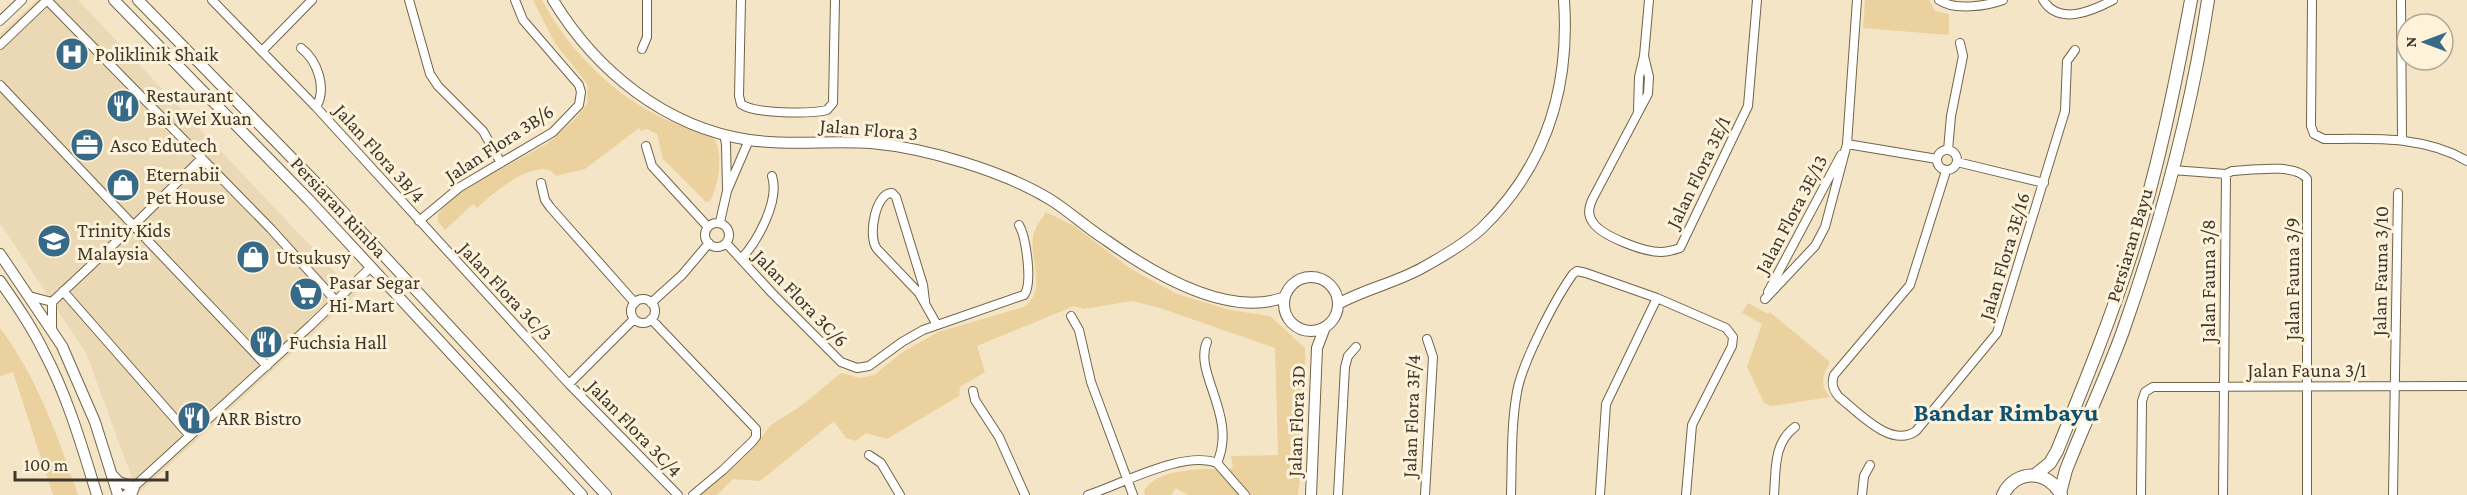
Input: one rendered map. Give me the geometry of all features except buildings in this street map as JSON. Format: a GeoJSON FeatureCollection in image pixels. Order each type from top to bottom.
{"type":"FeatureCollection","features":[{"type":"Feature","properties":{"kind":"main road","name":"Persiaran Bayu"},"geometry":{"type":"LineString","coordinates":[[2035,475],[2050,463],[2057,450],[2093,363],[2131,258],[2175,86],[2191,0]]}},
{"type":"Feature","properties":{"kind":"main road","name":"Persiaran Bayu"},"geometry":{"type":"LineString","coordinates":[[2060,494],[2068,464],[2123,331],[2159,221],[2192,95],[2208,0]]}},
{"type":"Feature","properties":{"kind":"main road"},"geometry":{"type":"LineString","coordinates":[[2002,495],[2014,480],[2035,475],[2054,484],[2060,494]]}},
{"type":"Feature","properties":{"kind":"street"},"geometry":{"type":"LineString","coordinates":[[0,21],[22,0]]}},
{"type":"Feature","properties":{"kind":"street"},"geometry":{"type":"LineString","coordinates":[[0,45],[47,0],[202,158],[336,301]]}},
{"type":"Feature","properties":{"kind":"street","name":"Persiaran Rimba"},"geometry":{"type":"LineString","coordinates":[[114,0],[371,267],[582,495]]}},
{"type":"Feature","properties":{"kind":"street","name":"Persiaran Rimba"},"geometry":{"type":"LineString","coordinates":[[138,0],[322,189],[606,495]]}},
{"type":"Feature","properties":{"kind":"street","name":"Jalan Flora 3B/4"},"geometry":{"type":"LineString","coordinates":[[212,0],[316,107],[419,221]]}},
{"type":"Feature","properties":{"kind":"street"},"geometry":{"type":"LineString","coordinates":[[262,51],[312,0]]}},
{"type":"Feature","properties":{"kind":"street"},"geometry":{"type":"LineString","coordinates":[[410,0],[430,74],[438,86],[483,131],[501,163]]}},
{"type":"Feature","properties":{"kind":"street","name":"Jalan Flora 3B/6"},"geometry":{"type":"LineString","coordinates":[[419,221],[451,193],[549,135],[579,105],[581,97],[579,85],[523,20],[515,0]]}},
{"type":"Feature","properties":{"kind":"street","name":"Jalan Flora 3"},"geometry":{"type":"LineString","coordinates":[[553,0],[584,45],[637,93],[684,121],[749,140],[870,143],[936,154],[991,173],[1049,199],[1128,255],[1190,289],[1224,298],[1253,303],[1270,303],[1285,297],[1294,283],[1310,277],[1326,281],[1332,287],[1358,293]]}},
{"type":"Feature","properties":{"kind":"street"},"geometry":{"type":"LineString","coordinates":[[642,49],[647,32],[647,0]]}},
{"type":"Feature","properties":{"kind":"street"},"geometry":{"type":"LineString","coordinates":[[741,0],[739,96],[741,104],[752,110],[816,111],[827,110],[833,103],[835,0]]}},
{"type":"Feature","properties":{"kind":"street"},"geometry":{"type":"LineString","coordinates":[[1338,304],[1358,293],[1390,283],[1420,269],[1452,250],[1481,230],[1523,180],[1539,151],[1552,117],[1564,64],[1564,0]]}},
{"type":"Feature","properties":{"kind":"street","name":"Jalan Flora 3E/1"},"geometry":{"type":"LineString","coordinates":[[1650,0],[1644,56],[1649,73],[1645,103],[1638,111],[1590,205],[1590,216],[1598,228],[1624,243],[1657,252],[1680,248],[1748,106],[1757,0]]}},
{"type":"Feature","properties":{"kind":"street","name":"Jalan Flora 3E/13"},"geometry":{"type":"LineString","coordinates":[[1847,144],[1809,211],[1764,300],[1822,236],[1847,144],[1857,0]]}},
{"type":"Feature","properties":{"kind":"street"},"geometry":{"type":"LineString","coordinates":[[1939,0],[1945,4],[1954,5],[1989,4],[2003,0]]}},
{"type":"Feature","properties":{"kind":"street"},"geometry":{"type":"LineString","coordinates":[[2043,0],[2052,11],[2059,15],[2074,14],[2099,7],[2113,0]]}},
{"type":"Feature","properties":{"kind":"street"},"geometry":{"type":"LineString","coordinates":[[2312,0],[2311,126],[2314,134],[2324,139],[2402,140],[2448,150],[2467,161]]}},
{"type":"Feature","properties":{"kind":"street"},"geometry":{"type":"LineString","coordinates":[[2401,0],[2402,140]]}},
{"type":"Feature","properties":{"kind":"street"},"geometry":{"type":"LineString","coordinates":[[1948,150],[1951,116],[1962,60],[1960,43]]}},
{"type":"Feature","properties":{"kind":"street","name":"Jalan Flora 3B/4"},"geometry":{"type":"LineString","coordinates":[[301,48],[313,60],[322,91],[322,97],[316,107]]}},
{"type":"Feature","properties":{"kind":"street","name":"Jalan Flora 3E/16"},"geometry":{"type":"LineString","coordinates":[[1946,171],[1910,285],[1832,380],[1834,391],[1839,397],[1865,418],[1893,436],[1910,435],[1916,431],[1992,342],[1999,327],[2065,111],[2067,61],[2075,50]]}},
{"type":"Feature","properties":{"kind":"street"},"geometry":{"type":"LineString","coordinates":[[0,85],[267,366]]}},
{"type":"Feature","properties":{"kind":"street"},"geometry":{"type":"LineString","coordinates":[[724,134],[727,191]]}},
{"type":"Feature","properties":{"kind":"street"},"geometry":{"type":"LineString","coordinates":[[720,222],[727,191],[749,140]]}},
{"type":"Feature","properties":{"kind":"street"},"geometry":{"type":"LineString","coordinates":[[1847,144],[1937,159]]}},
{"type":"Feature","properties":{"kind":"street"},"geometry":{"type":"LineString","coordinates":[[646,146],[652,166],[708,227]]}},
{"type":"Feature","properties":{"kind":"street"},"geometry":{"type":"LineString","coordinates":[[1948,150],[1954,153],[1957,162],[1954,168],[1946,171],[1938,166],[1937,159],[1940,152],[1948,150]]}},
{"type":"Feature","properties":{"kind":"street"},"geometry":{"type":"LineString","coordinates":[[52,330],[52,302],[202,158]]}},
{"type":"Feature","properties":{"kind":"street"},"geometry":{"type":"LineString","coordinates":[[1957,162],[2044,183]]}},
{"type":"Feature","properties":{"kind":"street","name":"Jalan Fauna 3/9"},"geometry":{"type":"LineString","coordinates":[[2226,174],[2232,171],[2291,169],[2302,173],[2307,179],[2309,387],[2307,495]]}},
{"type":"Feature","properties":{"kind":"street"},"geometry":{"type":"LineString","coordinates":[[2172,170],[2226,174]]}},
{"type":"Feature","properties":{"kind":"street","name":"Jalan Fauna 3/8"},"geometry":{"type":"LineString","coordinates":[[2223,495],[2226,174]]}},
{"type":"Feature","properties":{"kind":"street"},"geometry":{"type":"LineString","coordinates":[[741,260],[760,234],[773,194],[772,176]]}},
{"type":"Feature","properties":{"kind":"street"},"geometry":{"type":"LineString","coordinates":[[541,183],[545,200],[550,207],[635,303]]}},
{"type":"Feature","properties":{"kind":"street"},"geometry":{"type":"LineString","coordinates":[[925,301],[923,285],[897,199],[892,193],[887,192],[882,196],[873,222],[872,240],[877,249],[900,271],[925,301],[937,325],[1017,299],[1027,291],[1029,282],[1019,225]]}},
{"type":"Feature","properties":{"kind":"street","name":"Jalan Fauna 3/10"},"geometry":{"type":"LineString","coordinates":[[2393,495],[2398,193]]}},
{"type":"Feature","properties":{"kind":"street","name":"Jalan Flora 3C/3"},"geometry":{"type":"LineString","coordinates":[[419,221],[569,384]]}},
{"type":"Feature","properties":{"kind":"street"},"geometry":{"type":"LineString","coordinates":[[720,222],[726,225],[729,231],[726,243],[716,247],[709,243],[705,237],[708,227],[720,222]]}},
{"type":"Feature","properties":{"kind":"street"},"geometry":{"type":"LineString","coordinates":[[651,303],[682,275],[709,243]]}},
{"type":"Feature","properties":{"kind":"street","name":"Jalan Flora 3C/6"},"geometry":{"type":"LineString","coordinates":[[726,243],[846,365],[857,368],[875,363],[902,342],[937,325]]}},
{"type":"Feature","properties":{"kind":"street"},"geometry":{"type":"LineString","coordinates":[[0,254],[52,330],[79,384],[118,495]]}},
{"type":"Feature","properties":{"kind":"street"},"geometry":{"type":"LineString","coordinates":[[112,475],[130,492],[371,267]]}},
{"type":"Feature","properties":{"kind":"street"},"geometry":{"type":"LineString","coordinates":[[1510,495],[1515,402],[1519,383],[1545,326],[1573,274],[1577,271],[1657,298],[1729,330],[1734,341],[1692,425],[1686,495]]}},
{"type":"Feature","properties":{"kind":"street"},"geometry":{"type":"LineString","coordinates":[[0,281],[30,325],[45,353],[65,400],[97,495]]}},
{"type":"Feature","properties":{"kind":"street"},"geometry":{"type":"LineString","coordinates":[[1270,303],[1286,314],[1298,328],[1307,331],[1325,327],[1332,321],[1338,304],[1332,287]]}},
{"type":"Feature","properties":{"kind":"street"},"geometry":{"type":"LineString","coordinates":[[63,291],[190,436]]}},
{"type":"Feature","properties":{"kind":"street"},"geometry":{"type":"LineString","coordinates":[[29,296],[52,302]]}},
{"type":"Feature","properties":{"kind":"street"},"geometry":{"type":"LineString","coordinates":[[1285,297],[1286,314]]}},
{"type":"Feature","properties":{"kind":"street"},"geometry":{"type":"LineString","coordinates":[[1600,495],[1606,404],[1657,298]]}},
{"type":"Feature","properties":{"kind":"street"},"geometry":{"type":"LineString","coordinates":[[634,319],[632,310],[635,303],[643,300],[651,303]]}},
{"type":"Feature","properties":{"kind":"street"},"geometry":{"type":"LineString","coordinates":[[634,319],[642,323],[651,319],[654,312],[651,303]]}},
{"type":"Feature","properties":{"kind":"street"},"geometry":{"type":"LineString","coordinates":[[1071,316],[1079,330],[1091,382],[1133,495]]}},
{"type":"Feature","properties":{"kind":"street"},"geometry":{"type":"LineString","coordinates":[[569,384],[634,319]]}},
{"type":"Feature","properties":{"kind":"street","name":"Jalan Flora 3C/4"},"geometry":{"type":"LineString","coordinates":[[651,319],[756,429],[756,437],[752,442],[693,495]]}},
{"type":"Feature","properties":{"kind":"street","name":"Jalan Flora 3D"},"geometry":{"type":"LineString","coordinates":[[1311,495],[1317,348],[1325,327]]}},
{"type":"Feature","properties":{"kind":"street","name":"Jalan Flora 3D"},"geometry":{"type":"LineString","coordinates":[[1307,331],[1317,348]]}},
{"type":"Feature","properties":{"kind":"street","name":"Jalan Flora 3F/4"},"geometry":{"type":"LineString","coordinates":[[1425,495],[1433,357],[1427,339]]}},
{"type":"Feature","properties":{"kind":"street"},"geometry":{"type":"LineString","coordinates":[[1207,342],[1203,352],[1204,363],[1222,419],[1221,451],[1217,463]]}},
{"type":"Feature","properties":{"kind":"street"},"geometry":{"type":"LineString","coordinates":[[1338,495],[1346,367],[1351,352],[1356,347]]}},
{"type":"Feature","properties":{"kind":"street","name":"Jalan Flora 3C/4"},"geometry":{"type":"LineString","coordinates":[[569,384],[678,495]]}},
{"type":"Feature","properties":{"kind":"street","name":"Jalan Fauna 3/1"},"geometry":{"type":"LineString","coordinates":[[2141,495],[2142,401],[2148,389],[2153,387],[2467,386]]}},
{"type":"Feature","properties":{"kind":"street"},"geometry":{"type":"LineString","coordinates":[[973,391],[978,404],[999,436],[1025,495]]}},
{"type":"Feature","properties":{"kind":"street"},"geometry":{"type":"LineString","coordinates":[[1774,495],[1779,450],[1785,436],[1795,427]]}},
{"type":"Feature","properties":{"kind":"street"},"geometry":{"type":"LineString","coordinates":[[869,455],[881,464],[900,495]]}},
{"type":"Feature","properties":{"kind":"street"},"geometry":{"type":"LineString","coordinates":[[1088,495],[1175,462],[1206,461],[1217,463],[1245,495]]}},
{"type":"Feature","properties":{"kind":"street"},"geometry":{"type":"LineString","coordinates":[[1862,495],[1864,476],[1870,465]]}},
{"type":"Feature","properties":{"kind":"shaded area"},"geometry":{"type":"Polygon","coordinates":[[[37,0],[78,0],[356,294],[138,494],[86,353],[0,223],[0,34],[37,0]]]}},
{"type":"Feature","properties":{"kind":"shaded area"},"geometry":{"type":"Polygon","coordinates":[[[533,0],[542,0],[553,20],[581,56],[615,88],[653,113],[713,137],[718,151],[719,169],[710,201],[706,202],[663,159],[657,134],[647,129],[641,131],[639,128],[585,169],[556,176],[550,170],[541,169],[521,175],[477,208],[473,204],[445,230],[438,222],[438,214],[456,194],[548,143],[575,119],[587,104],[588,85],[555,43],[533,0]]]}},
{"type":"Feature","properties":{"kind":"shaded area"},"geometry":{"type":"Polygon","coordinates":[[[1865,0],[1929,0],[1935,11],[1949,14],[1949,35],[1863,28],[1865,0]]]}},
{"type":"Feature","properties":{"kind":"shaded area"},"geometry":{"type":"Polygon","coordinates":[[[1046,212],[1074,226],[1131,269],[1177,294],[1230,310],[1270,316],[1305,348],[1306,419],[1298,495],[1188,495],[1176,488],[1171,495],[1145,495],[1144,491],[1151,483],[1171,473],[1233,468],[1231,456],[1278,455],[1275,348],[1160,308],[1132,301],[1084,309],[1074,306],[977,346],[985,372],[960,387],[959,396],[887,439],[866,433],[856,441],[846,438],[834,421],[760,481],[733,479],[717,495],[700,495],[748,453],[771,425],[801,406],[841,373],[860,378],[874,375],[903,352],[938,332],[1024,307],[1035,292],[1033,237],[1036,227],[1046,212]]]}},
{"type":"Feature","properties":{"kind":"shaded area"},"geometry":{"type":"Polygon","coordinates":[[[1748,303],[1768,314],[1770,312],[1830,362],[1823,384],[1830,397],[1771,406],[1764,403],[1747,367],[1762,324],[1742,313],[1748,303]]]}},
{"type":"Feature","properties":{"kind":"shaded area"},"geometry":{"type":"Polygon","coordinates":[[[0,328],[36,387],[78,495],[53,495],[13,372],[0,376],[0,328]]]}},
{"type":"Feature","properties":{"kind":"place","name":"Poliklinik Shaik"},"geometry":{"type":"Point","coordinates":[72,54]}},
{"type":"Feature","properties":{"kind":"place","name":"Restaurant Bai Wei Xuan"},"geometry":{"type":"Point","coordinates":[123,106]}},
{"type":"Feature","properties":{"kind":"place","name":"Asco Edutech"},"geometry":{"type":"Point","coordinates":[87,145]}},
{"type":"Feature","properties":{"kind":"place","name":"Eternabii Pet House"},"geometry":{"type":"Point","coordinates":[123,185]}},
{"type":"Feature","properties":{"kind":"place","name":"Trinity Kids Malaysia"},"geometry":{"type":"Point","coordinates":[54,241]}},
{"type":"Feature","properties":{"kind":"place","name":"Utsukusy"},"geometry":{"type":"Point","coordinates":[253,257]}},
{"type":"Feature","properties":{"kind":"place","name":"Pasar Segar Hi-Mart"},"geometry":{"type":"Point","coordinates":[306,294]}},
{"type":"Feature","properties":{"kind":"place","name":"Fuchsia Hall"},"geometry":{"type":"Point","coordinates":[266,342]}},
{"type":"Feature","properties":{"kind":"place","name":"ARR Bistro"},"geometry":{"type":"Point","coordinates":[194,418]}},
{"type":"Feature","properties":{"kind":"district","name":"Bandar Rimbayu"},"geometry":{"type":"Point","coordinates":[2006,412]}}]}
